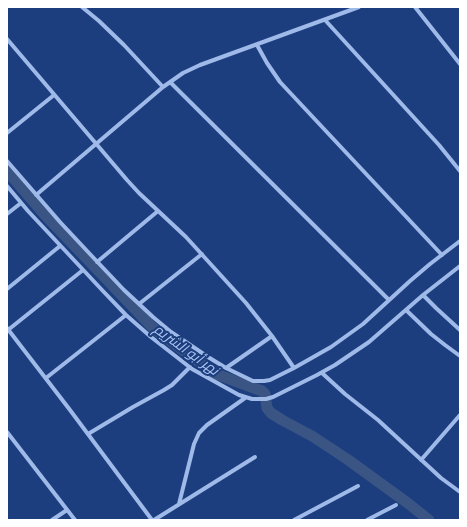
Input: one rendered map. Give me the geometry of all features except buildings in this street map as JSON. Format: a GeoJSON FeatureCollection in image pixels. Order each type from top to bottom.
{"type":"FeatureCollection","features":[{"type":"Feature","properties":{"kind":"street"},"geometry":{"type":"LineString","coordinates":[[82,7],[124,45],[163,87]]}},
{"type":"Feature","properties":{"kind":"street"},"geometry":{"type":"LineString","coordinates":[[36,195],[163,87],[183,73],[360,7]]}},
{"type":"Feature","properties":{"kind":"street"},"geometry":{"type":"LineString","coordinates":[[415,7],[460,64]]}},
{"type":"Feature","properties":{"kind":"street"},"geometry":{"type":"LineString","coordinates":[[325,20],[460,170]]}},
{"type":"Feature","properties":{"kind":"street"},"geometry":{"type":"LineString","coordinates":[[8,41],[127,180],[186,237],[246,303],[272,336],[294,368]]}},
{"type":"Feature","properties":{"kind":"street"},"geometry":{"type":"LineString","coordinates":[[257,45],[280,82],[442,255]]}},
{"type":"Feature","properties":{"kind":"street"},"geometry":{"type":"LineString","coordinates":[[170,82],[389,300]]}},
{"type":"Feature","properties":{"kind":"street"},"geometry":{"type":"LineString","coordinates":[[7,132],[54,94]]}},
{"type":"Feature","properties":{"kind":"street"},"geometry":{"type":"LineString","coordinates":[[7,162],[124,290],[171,332],[226,368],[249,379],[258,381],[270,380],[294,368],[319,355],[347,336],[363,324],[415,276],[460,241]]}},
{"type":"Feature","properties":{"kind":"street"},"geometry":{"type":"LineString","coordinates":[[7,186],[60,246],[126,315],[151,337],[190,367],[245,398],[259,400],[273,397],[322,373],[363,346],[460,266]]}},
{"type":"Feature","properties":{"kind":"street"},"geometry":{"type":"LineString","coordinates":[[7,214],[21,203]]}},
{"type":"Feature","properties":{"kind":"street"},"geometry":{"type":"LineString","coordinates":[[97,262],[158,211]]}},
{"type":"Feature","properties":{"kind":"street"},"geometry":{"type":"LineString","coordinates":[[7,290],[60,246]]}},
{"type":"Feature","properties":{"kind":"street"},"geometry":{"type":"LineString","coordinates":[[139,304],[202,254]]}},
{"type":"Feature","properties":{"kind":"street"},"geometry":{"type":"LineString","coordinates":[[83,270],[8,329],[153,520],[255,457]]}},
{"type":"Feature","properties":{"kind":"street"},"geometry":{"type":"LineString","coordinates":[[423,295],[460,330]]}},
{"type":"Feature","properties":{"kind":"street"},"geometry":{"type":"LineString","coordinates":[[406,310],[431,334],[460,356]]}},
{"type":"Feature","properties":{"kind":"street"},"geometry":{"type":"LineString","coordinates":[[46,378],[126,315]]}},
{"type":"Feature","properties":{"kind":"street"},"geometry":{"type":"LineString","coordinates":[[226,368],[272,336]]}},
{"type":"Feature","properties":{"kind":"street"},"geometry":{"type":"LineString","coordinates":[[88,434],[172,385],[190,367]]}},
{"type":"Feature","properties":{"kind":"street"},"geometry":{"type":"LineString","coordinates":[[322,373],[345,394],[378,420],[441,478],[460,492]]}},
{"type":"Feature","properties":{"kind":"street"},"geometry":{"type":"LineString","coordinates":[[179,504],[185,475],[194,444],[199,433],[207,425],[245,398]]}},
{"type":"Feature","properties":{"kind":"street"},"geometry":{"type":"LineString","coordinates":[[421,460],[460,415]]}},
{"type":"Feature","properties":{"kind":"street"},"geometry":{"type":"LineString","coordinates":[[7,432],[75,520]]}},
{"type":"Feature","properties":{"kind":"street"},"geometry":{"type":"LineString","coordinates":[[294,520],[358,486]]}},
{"type":"Feature","properties":{"kind":"street"},"geometry":{"type":"LineString","coordinates":[[367,520],[396,505]]}},
{"type":"Feature","properties":{"kind":"street"},"geometry":{"type":"LineString","coordinates":[[52,520],[67,510]]}},
{"type":"Feature","properties":{"kind":"waterway","name":"نهر أبو الشريم"},"geometry":{"type":"LineString","coordinates":[[7,171],[44,214],[153,328],[216,374],[262,391],[265,394],[267,408],[271,413],[312,436],[347,459],[429,520]]}}]}
